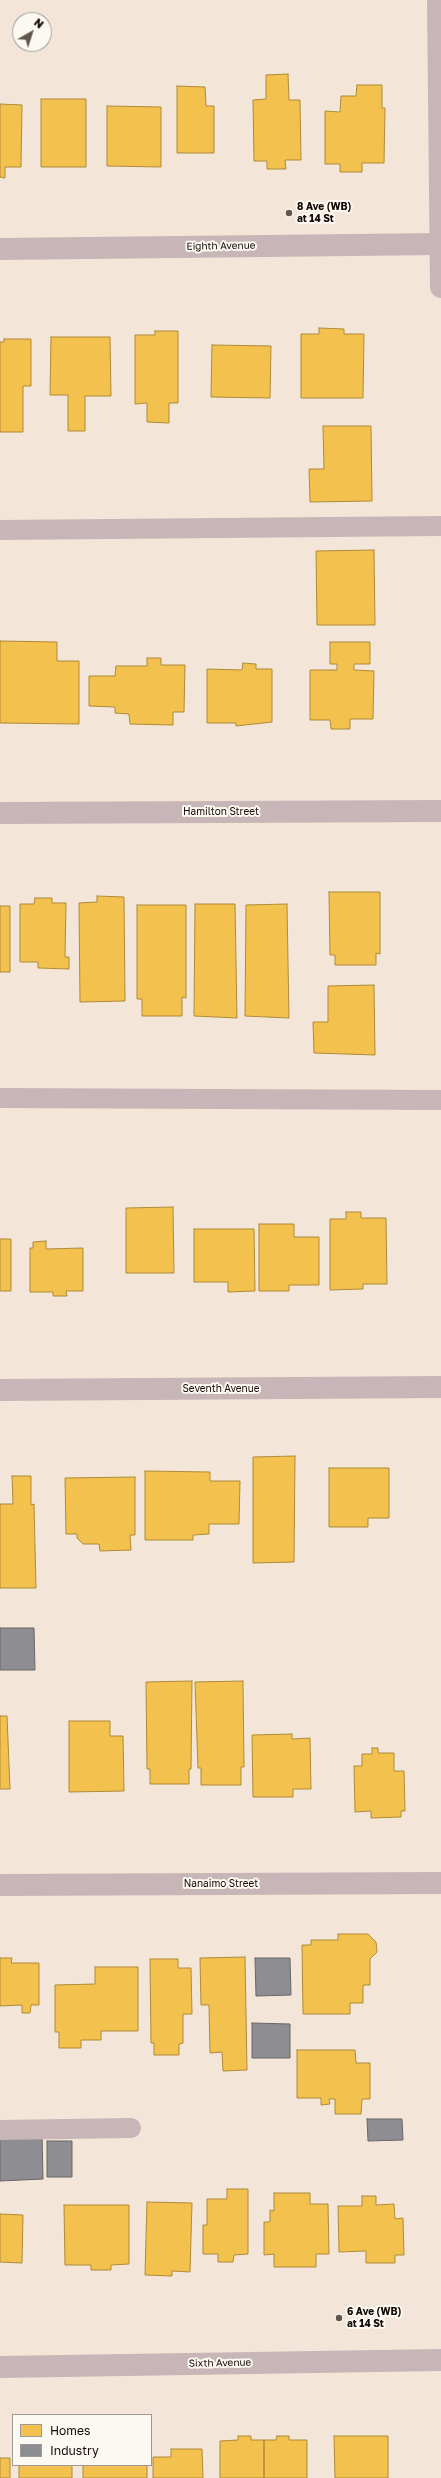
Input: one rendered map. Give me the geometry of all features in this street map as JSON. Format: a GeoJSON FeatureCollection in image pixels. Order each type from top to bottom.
{"type":"FeatureCollection","features":[{"type":"Feature","properties":{"kind":"street"},"geometry":{"type":"LineString","coordinates":[[439,9],[441,287]]}},
{"type":"Feature","properties":{"kind":"street","name":"Eighth Avenue"},"geometry":{"type":"LineString","coordinates":[[0,249],[441,244]]}},
{"type":"Feature","properties":{"kind":"street","name":"Hamilton Street"},"geometry":{"type":"LineString","coordinates":[[0,813],[441,811]]}},
{"type":"Feature","properties":{"kind":"street","name":"Seventh Avenue"},"geometry":{"type":"LineString","coordinates":[[0,1390],[441,1387]]}},
{"type":"Feature","properties":{"kind":"street","name":"Nanaimo Street"},"geometry":{"type":"LineString","coordinates":[[0,1885],[441,1883]]}},
{"type":"Feature","properties":{"kind":"street","name":"Sixth Avenue"},"geometry":{"type":"LineString","coordinates":[[0,2367],[441,2360]]}},
{"type":"Feature","properties":{"kind":"lane"},"geometry":{"type":"LineString","coordinates":[[0,530],[441,526]]}},
{"type":"Feature","properties":{"kind":"lane"},"geometry":{"type":"LineString","coordinates":[[0,1098],[441,1100]]}},
{"type":"Feature","properties":{"kind":"lane"},"geometry":{"type":"LineString","coordinates":[[0,2130],[131,2128]]}},
{"type":"Feature","properties":{"kind":"building: Homes"},"geometry":{"type":"Polygon","coordinates":[[[288,74],[289,100],[300,100],[301,160],[285,160],[286,169],[267,169],[267,161],[254,161],[253,100],[266,99],[266,75],[288,74]]]}},
{"type":"Feature","properties":{"kind":"building: Homes"},"geometry":{"type":"Polygon","coordinates":[[[357,85],[382,85],[382,108],[385,108],[384,163],[362,163],[362,172],[340,172],[340,164],[325,164],[325,111],[340,112],[341,96],[356,96],[357,85]]]}},
{"type":"Feature","properties":{"kind":"building: Homes"},"geometry":{"type":"Polygon","coordinates":[[[177,86],[205,87],[206,106],[214,106],[214,153],[177,153],[177,86]]]}},
{"type":"Feature","properties":{"kind":"building: Homes"},"geometry":{"type":"Polygon","coordinates":[[[41,99],[86,99],[86,167],[41,167],[41,99]]]}},
{"type":"Feature","properties":{"kind":"building: Homes"},"geometry":{"type":"Polygon","coordinates":[[[0,104],[22,105],[21,167],[5,167],[5,178],[0,177],[0,104]]]}},
{"type":"Feature","properties":{"kind":"building: Homes"},"geometry":{"type":"Polygon","coordinates":[[[107,106],[161,107],[161,167],[107,166],[107,106]]]}},
{"type":"Feature","properties":{"kind":"building: Homes"},"geometry":{"type":"Polygon","coordinates":[[[319,328],[344,329],[344,334],[364,334],[363,398],[301,398],[301,334],[319,334],[319,328]]]}},
{"type":"Feature","properties":{"kind":"building: Homes"},"geometry":{"type":"Polygon","coordinates":[[[155,331],[178,331],[178,403],[169,403],[169,423],[147,422],[147,403],[135,404],[135,335],[155,335],[155,331]]]}},
{"type":"Feature","properties":{"kind":"building: Homes"},"geometry":{"type":"Polygon","coordinates":[[[51,337],[110,337],[111,396],[85,396],[85,431],[68,431],[68,395],[50,395],[51,337]]]}},
{"type":"Feature","properties":{"kind":"building: Homes"},"geometry":{"type":"Polygon","coordinates":[[[4,339],[31,339],[31,386],[23,386],[23,432],[0,432],[0,342],[4,342],[4,339]]]}},
{"type":"Feature","properties":{"kind":"building: Homes"},"geometry":{"type":"Polygon","coordinates":[[[212,345],[271,346],[270,398],[211,397],[212,345]]]}},
{"type":"Feature","properties":{"kind":"building: Homes"},"geometry":{"type":"Polygon","coordinates":[[[323,426],[371,426],[372,501],[310,502],[309,469],[324,469],[323,426]]]}},
{"type":"Feature","properties":{"kind":"building: Homes"},"geometry":{"type":"Polygon","coordinates":[[[374,550],[375,625],[317,625],[316,551],[374,550]]]}},
{"type":"Feature","properties":{"kind":"building: Homes"},"geometry":{"type":"Polygon","coordinates":[[[0,641],[57,642],[57,661],[79,661],[79,724],[0,723],[0,641]]]}},
{"type":"Feature","properties":{"kind":"building: Homes"},"geometry":{"type":"Polygon","coordinates":[[[330,642],[370,642],[370,664],[354,664],[354,670],[374,671],[373,719],[350,719],[350,729],[331,729],[330,720],[310,720],[310,670],[337,670],[337,664],[330,664],[330,642]]]}},
{"type":"Feature","properties":{"kind":"building: Homes"},"geometry":{"type":"Polygon","coordinates":[[[147,658],[161,658],[161,665],[185,665],[184,712],[173,712],[173,725],[130,724],[129,714],[115,713],[115,707],[89,706],[89,676],[115,676],[116,666],[147,666],[147,658]]]}},
{"type":"Feature","properties":{"kind":"building: Homes"},"geometry":{"type":"Polygon","coordinates":[[[243,663],[256,664],[256,669],[272,669],[272,722],[236,726],[236,723],[207,723],[207,669],[242,670],[243,663]]]}},
{"type":"Feature","properties":{"kind":"building: Homes"},"geometry":{"type":"Polygon","coordinates":[[[329,892],[380,892],[380,954],[376,953],[376,965],[335,965],[335,955],[330,955],[329,892]]]}},
{"type":"Feature","properties":{"kind":"building: Homes"},"geometry":{"type":"Polygon","coordinates":[[[97,896],[124,897],[125,1001],[80,1002],[79,903],[97,902],[97,896]]]}},
{"type":"Feature","properties":{"kind":"building: Homes"},"geometry":{"type":"Polygon","coordinates":[[[35,898],[52,898],[52,903],[66,903],[65,957],[69,957],[69,969],[38,968],[38,962],[20,962],[20,904],[34,904],[35,898]]]}},
{"type":"Feature","properties":{"kind":"building: Homes"},"geometry":{"type":"Polygon","coordinates":[[[195,904],[235,904],[237,1018],[194,1016],[195,904]]]}},
{"type":"Feature","properties":{"kind":"building: Homes"},"geometry":{"type":"Polygon","coordinates":[[[287,904],[289,1018],[245,1016],[246,905],[287,904]]]}},
{"type":"Feature","properties":{"kind":"building: Homes"},"geometry":{"type":"Polygon","coordinates":[[[137,905],[186,905],[186,998],[182,997],[182,1016],[142,1016],[142,999],[137,999],[137,905]]]}},
{"type":"Feature","properties":{"kind":"building: Homes"},"geometry":{"type":"Polygon","coordinates":[[[0,906],[10,906],[10,972],[0,972],[0,906]]]}},
{"type":"Feature","properties":{"kind":"building: Homes"},"geometry":{"type":"Polygon","coordinates":[[[374,985],[375,1055],[314,1053],[313,1022],[328,1022],[328,986],[374,985]]]}},
{"type":"Feature","properties":{"kind":"building: Homes"},"geometry":{"type":"Polygon","coordinates":[[[173,1207],[174,1273],[126,1273],[126,1208],[173,1207]]]}},
{"type":"Feature","properties":{"kind":"building: Homes"},"geometry":{"type":"Polygon","coordinates":[[[346,1212],[361,1212],[361,1218],[386,1218],[387,1284],[363,1284],[363,1289],[330,1290],[330,1219],[346,1219],[346,1212]]]}},
{"type":"Feature","properties":{"kind":"building: Homes"},"geometry":{"type":"Polygon","coordinates":[[[259,1224],[294,1224],[294,1237],[319,1237],[319,1285],[289,1285],[289,1291],[259,1291],[259,1224]]]}},
{"type":"Feature","properties":{"kind":"building: Homes"},"geometry":{"type":"Polygon","coordinates":[[[194,1229],[254,1229],[255,1291],[228,1292],[228,1282],[194,1282],[194,1229]]]}},
{"type":"Feature","properties":{"kind":"building: Homes"},"geometry":{"type":"Polygon","coordinates":[[[0,1239],[11,1239],[11,1291],[0,1291],[0,1239]]]}},
{"type":"Feature","properties":{"kind":"building: Homes"},"geometry":{"type":"Polygon","coordinates":[[[46,1241],[46,1249],[83,1248],[83,1291],[66,1291],[67,1296],[53,1296],[53,1292],[30,1292],[30,1248],[33,1248],[33,1242],[46,1241]]]}},
{"type":"Feature","properties":{"kind":"building: Homes"},"geometry":{"type":"Polygon","coordinates":[[[295,1456],[294,1562],[253,1563],[253,1457],[295,1456]]]}},
{"type":"Feature","properties":{"kind":"building: Homes"},"geometry":{"type":"Polygon","coordinates":[[[329,1468],[389,1468],[389,1518],[368,1518],[368,1527],[329,1527],[329,1468]]]}},
{"type":"Feature","properties":{"kind":"building: Homes"},"geometry":{"type":"Polygon","coordinates":[[[145,1471],[210,1472],[210,1481],[240,1481],[239,1524],[209,1524],[209,1534],[193,1535],[193,1540],[145,1540],[145,1471]]]}},
{"type":"Feature","properties":{"kind":"building: Homes"},"geometry":{"type":"Polygon","coordinates":[[[12,1476],[31,1476],[31,1505],[34,1504],[36,1588],[0,1588],[0,1504],[13,1504],[12,1476]]]}},
{"type":"Feature","properties":{"kind":"building: Homes"},"geometry":{"type":"Polygon","coordinates":[[[135,1477],[135,1535],[130,1535],[131,1550],[100,1551],[99,1544],[83,1544],[77,1538],[77,1534],[66,1534],[65,1478],[135,1477]]]}},
{"type":"Feature","properties":{"kind":"building: Homes"},"geometry":{"type":"Polygon","coordinates":[[[192,1681],[191,1769],[189,1769],[189,1784],[150,1784],[150,1769],[147,1769],[146,1682],[192,1681]]]}},
{"type":"Feature","properties":{"kind":"building: Homes"},"geometry":{"type":"Polygon","coordinates":[[[243,1681],[244,1767],[241,1767],[241,1785],[201,1785],[201,1768],[198,1768],[195,1682],[243,1681]]]}},
{"type":"Feature","properties":{"kind":"building: Homes"},"geometry":{"type":"Polygon","coordinates":[[[0,1716],[7,1716],[10,1789],[0,1789],[0,1716]]]}},
{"type":"Feature","properties":{"kind":"building: Homes"},"geometry":{"type":"Polygon","coordinates":[[[69,1721],[110,1721],[110,1736],[123,1736],[124,1791],[69,1792],[69,1721]]]}},
{"type":"Feature","properties":{"kind":"building: Homes"},"geometry":{"type":"Polygon","coordinates":[[[292,1734],[292,1739],[310,1738],[311,1789],[293,1789],[293,1797],[253,1797],[252,1735],[292,1734]]]}},
{"type":"Feature","properties":{"kind":"building: Homes"},"geometry":{"type":"Polygon","coordinates":[[[372,1748],[378,1748],[378,1753],[394,1753],[394,1771],[404,1771],[405,1811],[401,1811],[401,1817],[371,1818],[371,1811],[355,1812],[354,1766],[362,1766],[362,1754],[372,1754],[372,1748]]]}},
{"type":"Feature","properties":{"kind":"building: Homes"},"geometry":{"type":"Polygon","coordinates":[[[338,1934],[368,1934],[376,1942],[377,1952],[370,1959],[370,1985],[363,1985],[363,2003],[350,2003],[350,2014],[303,2014],[302,1945],[311,1945],[311,1940],[338,1940],[338,1934]]]}},
{"type":"Feature","properties":{"kind":"building: Homes"},"geometry":{"type":"Polygon","coordinates":[[[245,1957],[247,2070],[223,2071],[222,2052],[210,2053],[209,2005],[201,2005],[200,1958],[245,1957]]]}},
{"type":"Feature","properties":{"kind":"building: Homes"},"geometry":{"type":"Polygon","coordinates":[[[0,1958],[12,1958],[11,1963],[39,1963],[39,2005],[31,2005],[30,2013],[22,2013],[22,2005],[0,2006],[0,1958]]]}},
{"type":"Feature","properties":{"kind":"building: Homes"},"geometry":{"type":"Polygon","coordinates":[[[150,1959],[178,1959],[178,1968],[191,1968],[192,2014],[183,2014],[183,2043],[179,2044],[179,2055],[154,2055],[154,2043],[151,2043],[150,1959]]]}},
{"type":"Feature","properties":{"kind":"building: Homes"},"geometry":{"type":"Polygon","coordinates":[[[95,1967],[138,1967],[138,2031],[101,2031],[101,2040],[81,2040],[81,2048],[59,2048],[59,2032],[55,2032],[55,1985],[95,1984],[95,1967]]]}},
{"type":"Feature","properties":{"kind":"building: Homes"},"geometry":{"type":"Polygon","coordinates":[[[297,2050],[355,2050],[356,2063],[370,2063],[370,2099],[362,2099],[361,2114],[335,2114],[335,2099],[329,2099],[330,2104],[321,2105],[321,2098],[297,2098],[297,2050]]]}},
{"type":"Feature","properties":{"kind":"building: Homes"},"geometry":{"type":"Polygon","coordinates":[[[227,2189],[248,2189],[248,2254],[234,2255],[233,2262],[218,2262],[218,2254],[203,2254],[203,2225],[207,2225],[207,2199],[227,2199],[227,2189]]]}},
{"type":"Feature","properties":{"kind":"building: Homes"},"geometry":{"type":"Polygon","coordinates":[[[274,2193],[310,2193],[310,2204],[328,2204],[329,2254],[316,2254],[316,2267],[274,2267],[274,2254],[264,2255],[264,2222],[270,2222],[270,2210],[274,2211],[274,2193]]]}},
{"type":"Feature","properties":{"kind":"building: Homes"},"geometry":{"type":"Polygon","coordinates":[[[362,2196],[376,2196],[376,2205],[394,2204],[395,2219],[403,2218],[404,2255],[395,2255],[395,2263],[366,2263],[366,2251],[339,2252],[338,2206],[362,2206],[362,2196]]]}},
{"type":"Feature","properties":{"kind":"building: Homes"},"geometry":{"type":"Polygon","coordinates":[[[147,2202],[192,2203],[190,2272],[172,2271],[172,2276],[145,2275],[147,2202]]]}},
{"type":"Feature","properties":{"kind":"building: Homes"},"geometry":{"type":"Polygon","coordinates":[[[64,2205],[129,2205],[129,2264],[111,2265],[111,2270],[91,2270],[91,2265],[65,2265],[64,2205]]]}},
{"type":"Feature","properties":{"kind":"building: Homes"},"geometry":{"type":"Polygon","coordinates":[[[0,2214],[23,2215],[22,2263],[0,2262],[0,2214]]]}},
{"type":"Feature","properties":{"kind":"building: Homes"},"geometry":{"type":"Polygon","coordinates":[[[238,2436],[251,2436],[251,2440],[264,2440],[264,2478],[220,2478],[220,2441],[238,2440],[238,2436]]]}},
{"type":"Feature","properties":{"kind":"building: Homes"},"geometry":{"type":"Polygon","coordinates":[[[277,2436],[289,2436],[289,2440],[307,2440],[307,2478],[264,2478],[264,2440],[276,2440],[277,2436]]]}},
{"type":"Feature","properties":{"kind":"building: Homes"},"geometry":{"type":"Polygon","coordinates":[[[334,2436],[388,2436],[388,2478],[335,2478],[334,2436]]]}},
{"type":"Feature","properties":{"kind":"building: Homes"},"geometry":{"type":"Polygon","coordinates":[[[171,2449],[202,2449],[203,2478],[153,2478],[153,2457],[171,2457],[171,2449]]]}},
{"type":"Feature","properties":{"kind":"building: Homes"},"geometry":{"type":"Polygon","coordinates":[[[0,2458],[10,2458],[10,2478],[0,2478],[0,2458]]]}},
{"type":"Feature","properties":{"kind":"building: Homes"},"geometry":{"type":"Polygon","coordinates":[[[19,2466],[72,2466],[72,2478],[19,2478],[19,2466]]]}},
{"type":"Feature","properties":{"kind":"building: Homes"},"geometry":{"type":"Polygon","coordinates":[[[83,2466],[147,2466],[147,2478],[83,2478],[83,2466]]]}},
{"type":"Feature","properties":{"kind":"building: Industry"},"geometry":{"type":"Polygon","coordinates":[[[0,1628],[34,1628],[35,1670],[0,1670],[0,1628]]]}},
{"type":"Feature","properties":{"kind":"building: Industry"},"geometry":{"type":"Polygon","coordinates":[[[255,1958],[290,1958],[291,1995],[256,1996],[255,1958]]]}},
{"type":"Feature","properties":{"kind":"building: Industry"},"geometry":{"type":"Polygon","coordinates":[[[252,2023],[290,2024],[290,2058],[252,2058],[252,2023]]]}},
{"type":"Feature","properties":{"kind":"building: Industry"},"geometry":{"type":"Polygon","coordinates":[[[367,2119],[402,2119],[403,2140],[368,2141],[367,2119]]]}},
{"type":"Feature","properties":{"kind":"building: Industry"},"geometry":{"type":"Polygon","coordinates":[[[42,2133],[43,2179],[0,2181],[0,2134],[42,2133]]]}},
{"type":"Feature","properties":{"kind":"building: Industry"},"geometry":{"type":"Polygon","coordinates":[[[47,2141],[72,2141],[72,2177],[47,2177],[47,2141]]]}},
{"type":"Feature","properties":{"kind":"place","name":"8 Ave (WB) at 14 St"},"geometry":{"type":"Point","coordinates":[289,213]}},
{"type":"Feature","properties":{"kind":"place","name":"6 Ave (WB) at 14 St"},"geometry":{"type":"Point","coordinates":[339,2318]}}]}
